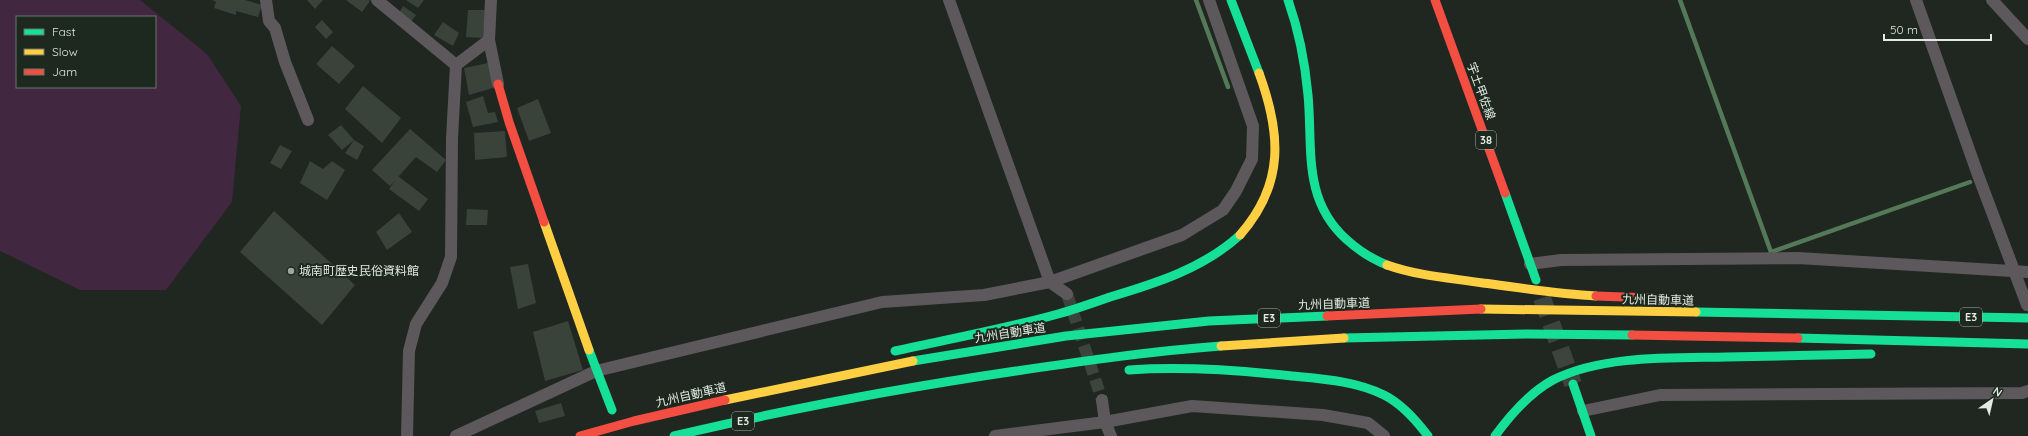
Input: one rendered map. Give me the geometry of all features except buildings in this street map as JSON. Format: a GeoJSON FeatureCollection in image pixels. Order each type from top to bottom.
{"type":"FeatureCollection","features":[{"type":"Feature","properties":{"kind":"main road"},"geometry":{"type":"LineString","coordinates":[[882,354],[1059,314],[1160,281],[1219,252],[1238,236],[1254,218],[1265,198],[1273,178],[1276,142],[1272,114],[1231,0]]}},
{"type":"Feature","properties":{"kind":"main road"},"geometry":{"type":"LineString","coordinates":[[1288,0],[1295,17],[1305,64],[1310,110],[1312,174],[1316,194],[1329,220],[1338,232],[1356,248],[1379,261],[1401,270],[1425,275],[1568,294],[1662,298]]}},
{"type":"Feature","properties":{"kind":"main road","name":"宇土甲佐線"},"geometry":{"type":"LineString","coordinates":[[1435,0],[1536,280]]}},
{"type":"Feature","properties":{"kind":"main road"},"geometry":{"type":"LineString","coordinates":[[498,84],[507,116],[596,372],[612,410]]}},
{"type":"Feature","properties":{"kind":"main road"},"geometry":{"type":"LineString","coordinates":[[1820,305],[1843,306],[1913,315]]}},
{"type":"Feature","properties":{"kind":"main road","name":"九州自動車道"},"geometry":{"type":"LineString","coordinates":[[580,436],[634,421],[772,389],[945,355],[1066,336],[1209,321],[1487,309],[2028,318]]}},
{"type":"Feature","properties":{"kind":"main road","name":"E3"},"geometry":{"type":"LineString","coordinates":[[674,436],[813,406],[1076,362],[1225,345],[1327,339],[1508,334],[1656,335],[2028,344]]}},
{"type":"Feature","properties":{"kind":"main road"},"geometry":{"type":"LineString","coordinates":[[1964,352],[2028,351]]}},
{"type":"Feature","properties":{"kind":"main road"},"geometry":{"type":"LineString","coordinates":[[1495,436],[1509,416],[1526,399],[1564,375],[1588,367],[1662,358],[1877,354]]}},
{"type":"Feature","properties":{"kind":"main road"},"geometry":{"type":"LineString","coordinates":[[1116,371],[1195,367],[1233,369],[1340,381],[1363,387],[1384,395],[1404,407],[1428,436]]}},
{"type":"Feature","properties":{"kind":"main road"},"geometry":{"type":"LineString","coordinates":[[1573,384],[1591,436]]}},
{"type":"Feature","properties":{"kind":"main road"},"geometry":{"type":"LineString","coordinates":[[813,406],[939,393]]}},
{"type":"Feature","properties":{"kind":"main road"},"geometry":{"type":"LineString","coordinates":[[634,421],[636,409]]}},
{"type":"Feature","properties":{"kind":"street"},"geometry":{"type":"LineString","coordinates":[[266,0],[269,21],[276,28],[284,62],[308,120]]}},
{"type":"Feature","properties":{"kind":"street"},"geometry":{"type":"LineString","coordinates":[[377,0],[456,65]]}},
{"type":"Feature","properties":{"kind":"street"},"geometry":{"type":"LineString","coordinates":[[491,0],[490,40],[498,84]]}},
{"type":"Feature","properties":{"kind":"street"},"geometry":{"type":"LineString","coordinates":[[949,0],[1050,282],[1067,294]]}},
{"type":"Feature","properties":{"kind":"street"},"geometry":{"type":"LineString","coordinates":[[456,436],[596,372],[882,302],[984,295],[1050,282],[1182,235],[1222,210],[1236,190],[1252,159],[1253,126],[1209,0]]}},
{"type":"Feature","properties":{"kind":"street"},"geometry":{"type":"LineString","coordinates":[[1916,0],[2027,304]]}},
{"type":"Feature","properties":{"kind":"street"},"geometry":{"type":"LineString","coordinates":[[1992,0],[2028,39]]}},
{"type":"Feature","properties":{"kind":"street"},"geometry":{"type":"LineString","coordinates":[[456,65],[490,40]]}},
{"type":"Feature","properties":{"kind":"street"},"geometry":{"type":"LineString","coordinates":[[407,436],[409,351],[416,324],[442,283],[450,257],[452,138],[456,65]]}},
{"type":"Feature","properties":{"kind":"street"},"geometry":{"type":"LineString","coordinates":[[1530,264],[1561,260],[1798,258],[2028,272]]}},
{"type":"Feature","properties":{"kind":"street"},"geometry":{"type":"LineString","coordinates":[[1583,411],[1660,395],[2022,393],[2028,391]]}},
{"type":"Feature","properties":{"kind":"street"},"geometry":{"type":"LineString","coordinates":[[1102,400],[1105,422],[1111,436]]}},
{"type":"Feature","properties":{"kind":"street"},"geometry":{"type":"LineString","coordinates":[[995,436],[1105,422],[1192,406],[1323,415],[1368,423],[1384,436]]}},
{"type":"Feature","properties":{"kind":"shaded area"},"geometry":{"type":"Polygon","coordinates":[[[0,0],[140,0],[207,54],[241,106],[232,202],[166,290],[80,290],[0,251],[0,0]]]}},
{"type":"Feature","properties":{"kind":"waterway"},"geometry":{"type":"LineString","coordinates":[[1196,0],[1228,87]]}},
{"type":"Feature","properties":{"kind":"waterway"},"geometry":{"type":"LineString","coordinates":[[1680,0],[1771,252],[1970,182]]}},
{"type":"Feature","properties":{"kind":"tunnel"},"geometry":{"type":"LineString","coordinates":[[1067,294],[1102,400]]}},
{"type":"Feature","properties":{"kind":"tunnel"},"geometry":{"type":"LineString","coordinates":[[1542,298],[1573,384]]}},
{"type":"Feature","properties":{"kind":"traffic: fast"},"geometry":{"type":"LineString","coordinates":[[1231,0],[1259,73]]}},
{"type":"Feature","properties":{"kind":"traffic: fast"},"geometry":{"type":"LineString","coordinates":[[1288,0],[1298,35],[1305,71],[1308,95],[1312,172],[1322,207],[1332,224],[1346,239],[1365,254],[1387,265]]}},
{"type":"Feature","properties":{"kind":"traffic: fast"},"geometry":{"type":"LineString","coordinates":[[1505,193],[1536,280]]}},
{"type":"Feature","properties":{"kind":"traffic: fast"},"geometry":{"type":"LineString","coordinates":[[895,351],[1038,319],[1145,286],[1179,273],[1211,257],[1240,235]]}},
{"type":"Feature","properties":{"kind":"traffic: fast"},"geometry":{"type":"LineString","coordinates":[[1696,312],[2028,318]]}},
{"type":"Feature","properties":{"kind":"traffic: fast"},"geometry":{"type":"LineString","coordinates":[[913,361],[1066,336],[1209,321],[1327,316]]}},
{"type":"Feature","properties":{"kind":"traffic: fast"},"geometry":{"type":"LineString","coordinates":[[1344,338],[1528,334],[1632,335]]}},
{"type":"Feature","properties":{"kind":"traffic: fast"},"geometry":{"type":"LineString","coordinates":[[1798,338],[2028,344]]}},
{"type":"Feature","properties":{"kind":"traffic: fast"},"geometry":{"type":"LineString","coordinates":[[674,436],[802,408],[930,385],[1118,357],[1221,346]]}},
{"type":"Feature","properties":{"kind":"traffic: fast"},"geometry":{"type":"LineString","coordinates":[[589,350],[612,410]]}},
{"type":"Feature","properties":{"kind":"traffic: fast"},"geometry":{"type":"LineString","coordinates":[[1495,436],[1521,405],[1544,385],[1572,372],[1593,366],[1615,362],[1660,358],[1871,354]]}},
{"type":"Feature","properties":{"kind":"traffic: fast"},"geometry":{"type":"LineString","coordinates":[[1129,370],[1170,368],[1231,370],[1339,381],[1373,390],[1391,399],[1408,413],[1428,436]]}},
{"type":"Feature","properties":{"kind":"traffic: fast"},"geometry":{"type":"LineString","coordinates":[[1573,384],[1591,436]]}},
{"type":"Feature","properties":{"kind":"traffic: slow"},"geometry":{"type":"LineString","coordinates":[[1240,235],[1255,216],[1265,197],[1272,177],[1275,157],[1275,137],[1272,116],[1259,73]]}},
{"type":"Feature","properties":{"kind":"traffic: slow"},"geometry":{"type":"LineString","coordinates":[[544,222],[589,350]]}},
{"type":"Feature","properties":{"kind":"traffic: slow"},"geometry":{"type":"LineString","coordinates":[[1387,265],[1411,272],[1435,276],[1540,291],[1596,296]]}},
{"type":"Feature","properties":{"kind":"traffic: slow"},"geometry":{"type":"LineString","coordinates":[[1481,309],[1696,312]]}},
{"type":"Feature","properties":{"kind":"traffic: slow"},"geometry":{"type":"LineString","coordinates":[[1221,346],[1344,338]]}},
{"type":"Feature","properties":{"kind":"traffic: slow"},"geometry":{"type":"LineString","coordinates":[[725,400],[913,361]]}},
{"type":"Feature","properties":{"kind":"traffic: jam"},"geometry":{"type":"LineString","coordinates":[[1435,0],[1505,193]]}},
{"type":"Feature","properties":{"kind":"traffic: jam"},"geometry":{"type":"LineString","coordinates":[[498,84],[509,122],[544,222]]}},
{"type":"Feature","properties":{"kind":"traffic: jam"},"geometry":{"type":"LineString","coordinates":[[1596,296],[1652,298]]}},
{"type":"Feature","properties":{"kind":"traffic: jam"},"geometry":{"type":"LineString","coordinates":[[1327,316],[1481,309]]}},
{"type":"Feature","properties":{"kind":"traffic: jam"},"geometry":{"type":"LineString","coordinates":[[1632,335],[1798,338]]}},
{"type":"Feature","properties":{"kind":"traffic: jam"},"geometry":{"type":"LineString","coordinates":[[580,436],[634,421],[725,400]]}},
{"type":"Feature","properties":{"kind":"place","name":"城南町歴史民俗資料館"},"geometry":{"type":"Point","coordinates":[291,271]}}]}
